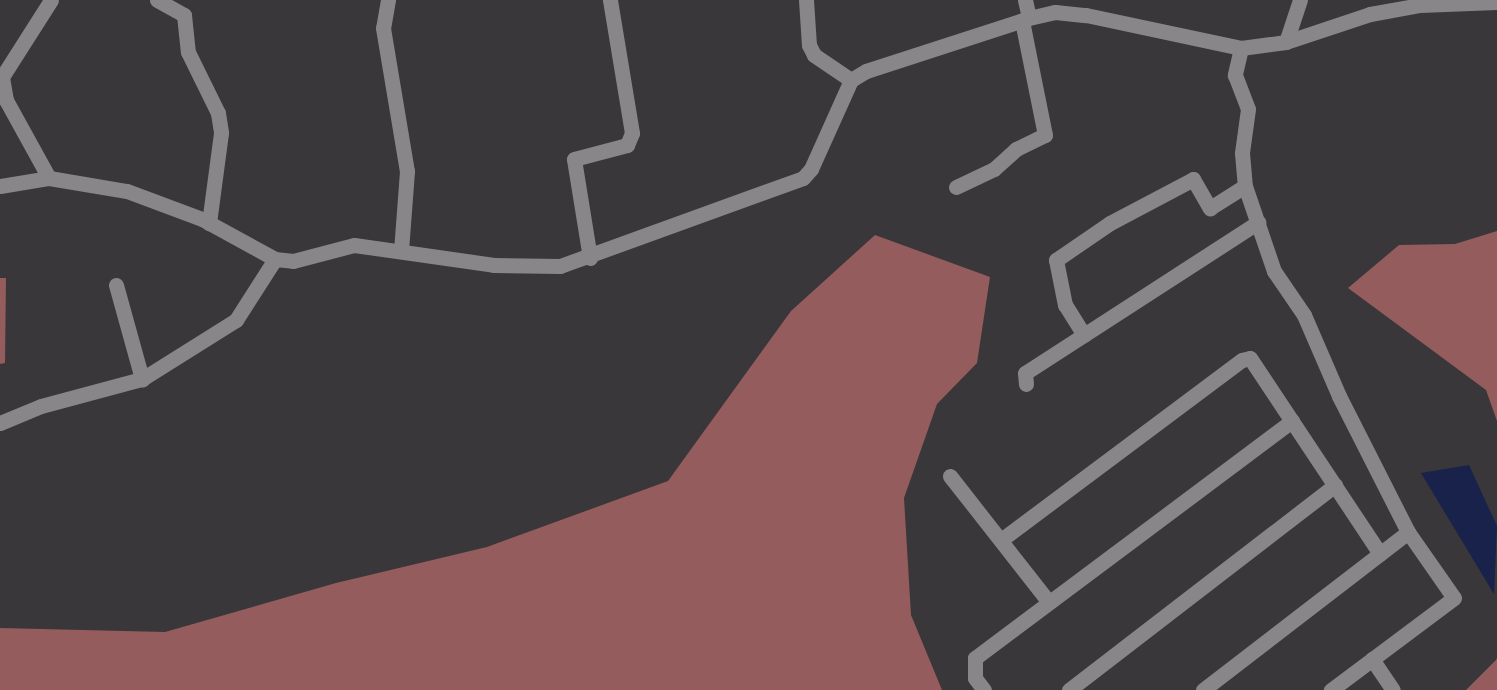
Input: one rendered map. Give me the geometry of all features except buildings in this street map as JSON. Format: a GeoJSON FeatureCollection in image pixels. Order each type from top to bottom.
{"type":"FeatureCollection","features":[{"type":"Feature","properties":{"kind":"street"},"geometry":{"type":"LineString","coordinates":[[49,178],[6,100],[2,77],[51,0]]}},
{"type":"Feature","properties":{"kind":"street"},"geometry":{"type":"LineString","coordinates":[[157,0],[184,15],[188,52],[218,113],[221,133],[209,223]]}},
{"type":"Feature","properties":{"kind":"street"},"geometry":{"type":"LineString","coordinates":[[388,0],[383,28],[407,171],[401,250]]}},
{"type":"Feature","properties":{"kind":"street"},"geometry":{"type":"LineString","coordinates":[[590,258],[574,159],[627,145],[632,133],[610,0]]}},
{"type":"Feature","properties":{"kind":"street"},"geometry":{"type":"LineString","coordinates":[[806,0],[809,45],[814,55],[851,80]]}},
{"type":"Feature","properties":{"kind":"street"},"geometry":{"type":"LineString","coordinates":[[956,187],[994,169],[1016,149],[1045,135],[1026,20],[1025,0]]}},
{"type":"Feature","properties":{"kind":"street"},"geometry":{"type":"LineString","coordinates":[[1286,42],[1300,0]]}},
{"type":"Feature","properties":{"kind":"street"},"geometry":{"type":"LineString","coordinates":[[0,186],[49,178],[128,191],[209,223],[275,259],[293,261],[354,245],[494,265],[560,266],[590,258],[802,178],[811,169],[851,80],[866,70],[1026,20],[1055,12],[1086,15],[1241,48],[1286,42],[1370,14],[1420,5],[1497,2]]}},
{"type":"Feature","properties":{"kind":"street"},"geometry":{"type":"LineString","coordinates":[[1241,48],[1235,75],[1248,109],[1242,153],[1245,186],[1274,271],[1304,315],[1340,396],[1408,532],[1454,598],[1331,690]]}},
{"type":"Feature","properties":{"kind":"street"},"geometry":{"type":"LineString","coordinates":[[1084,335],[1065,305],[1056,260],[1110,223],[1193,179],[1210,208],[1245,186]]}},
{"type":"Feature","properties":{"kind":"street"},"geometry":{"type":"LineString","coordinates":[[1026,384],[1025,373],[1258,222]]}},
{"type":"Feature","properties":{"kind":"street"},"geometry":{"type":"LineString","coordinates":[[0,423],[41,406],[142,379],[236,320],[275,259]]}},
{"type":"Feature","properties":{"kind":"street"},"geometry":{"type":"LineString","coordinates":[[116,285],[142,379]]}},
{"type":"Feature","properties":{"kind":"street"},"geometry":{"type":"LineString","coordinates":[[1001,540],[1242,360],[1250,358],[1380,554]]}},
{"type":"Feature","properties":{"kind":"street"},"geometry":{"type":"LineString","coordinates":[[984,690],[975,678],[975,658],[1048,601],[1292,421]]}},
{"type":"Feature","properties":{"kind":"street"},"geometry":{"type":"LineString","coordinates":[[951,476],[1048,601]]}},
{"type":"Feature","properties":{"kind":"street"},"geometry":{"type":"LineString","coordinates":[[1069,690],[1335,485]]}},
{"type":"Feature","properties":{"kind":"street"},"geometry":{"type":"LineString","coordinates":[[1203,690],[1408,532]]}},
{"type":"Feature","properties":{"kind":"street"},"geometry":{"type":"LineString","coordinates":[[1372,659],[1393,690]]}},
{"type":"Feature","properties":{"kind":"shaded area"},"geometry":{"type":"Polygon","coordinates":[[[1497,231],[1497,421],[1486,390],[1348,288],[1399,245],[1455,244],[1497,231]]]}},
{"type":"Feature","properties":{"kind":"shaded area"},"geometry":{"type":"Polygon","coordinates":[[[875,235],[990,277],[977,363],[937,404],[904,498],[911,615],[942,690],[0,690],[0,628],[165,632],[336,583],[487,547],[668,481],[791,311],[875,235]]]}},
{"type":"Feature","properties":{"kind":"shaded area"},"geometry":{"type":"Polygon","coordinates":[[[0,278],[6,278],[5,363],[0,364],[0,278]]]}},
{"type":"Feature","properties":{"kind":"shaded area"},"geometry":{"type":"Polygon","coordinates":[[[1497,658],[1497,690],[1466,690],[1496,660],[1497,658]]]}},
{"type":"Feature","properties":{"kind":"water"},"geometry":{"type":"Polygon","coordinates":[[[1469,465],[1497,526],[1494,594],[1421,473],[1469,465]]]}}]}
